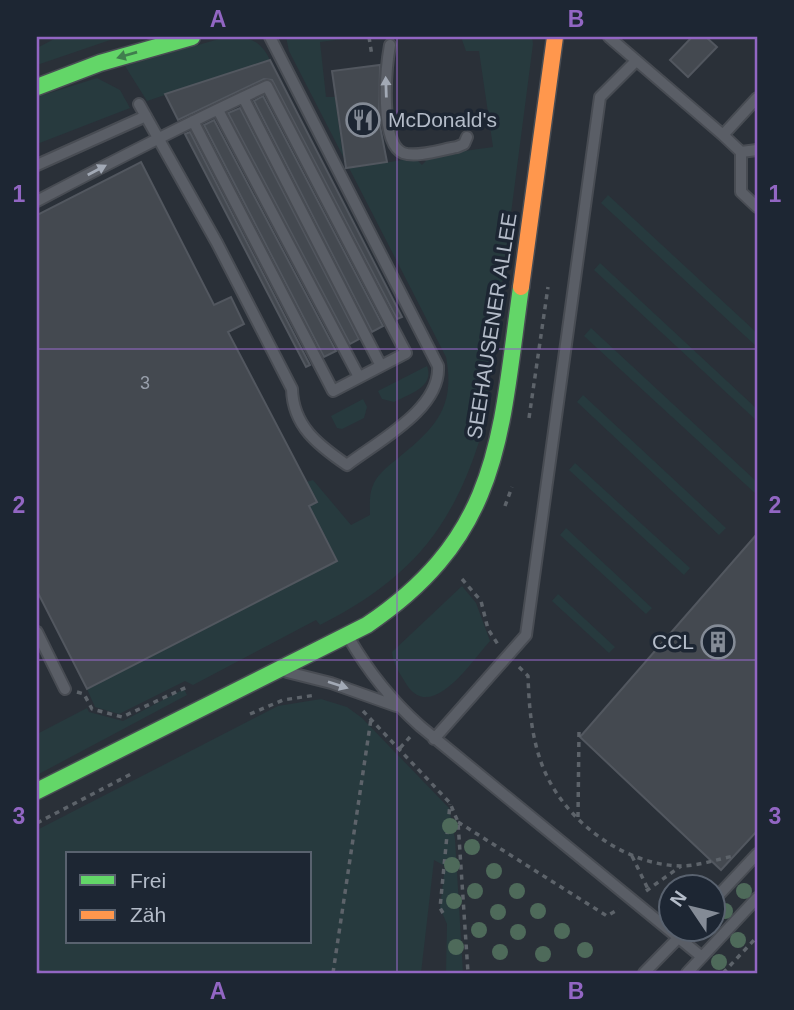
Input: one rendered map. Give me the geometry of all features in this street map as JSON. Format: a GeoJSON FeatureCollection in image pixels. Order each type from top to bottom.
{"type":"FeatureCollection","features":[{"type":"Feature","properties":{"kind":"main road"},"geometry":{"type":"LineString","coordinates":[[37,87],[100,63],[192,37]]}},
{"type":"Feature","properties":{"kind":"main road","name":"SEEHAUSENER ALLEE"},"geometry":{"type":"LineString","coordinates":[[37,791],[348,635],[386,613],[427,579],[466,527],[482,495],[501,428],[555,37]]}},
{"type":"Feature","properties":{"kind":"lane"},"geometry":{"type":"LineString","coordinates":[[139,104],[292,388],[292,407],[312,440],[347,465],[428,403],[438,385],[438,366],[270,37]]}},
{"type":"Feature","properties":{"kind":"lane"},"geometry":{"type":"LineString","coordinates":[[609,37],[741,152],[741,192],[757,207]]}},
{"type":"Feature","properties":{"kind":"lane"},"geometry":{"type":"LineString","coordinates":[[390,45],[384,85],[391,139],[396,149],[406,154],[457,147],[464,144],[467,137]]}},
{"type":"Feature","properties":{"kind":"lane"},"geometry":{"type":"LineString","coordinates":[[434,739],[526,635],[600,97],[636,61]]}},
{"type":"Feature","properties":{"kind":"lane"},"geometry":{"type":"LineString","coordinates":[[37,201],[158,138],[193,121],[218,110],[267,86],[406,353],[333,391],[193,121]]}},
{"type":"Feature","properties":{"kind":"lane"},"geometry":{"type":"LineString","coordinates":[[243,97],[381,366]]}},
{"type":"Feature","properties":{"kind":"lane"},"geometry":{"type":"LineString","coordinates":[[723,135],[757,98]]}},
{"type":"Feature","properties":{"kind":"lane"},"geometry":{"type":"LineString","coordinates":[[218,110],[359,377]]}},
{"type":"Feature","properties":{"kind":"lane"},"geometry":{"type":"LineString","coordinates":[[37,165],[146,116]]}},
{"type":"Feature","properties":{"kind":"lane"},"geometry":{"type":"LineString","coordinates":[[741,152],[757,150]]}},
{"type":"Feature","properties":{"kind":"lane"},"geometry":{"type":"LineString","coordinates":[[37,632],[65,689]]}},
{"type":"Feature","properties":{"kind":"lane"},"geometry":{"type":"LineString","coordinates":[[348,635],[361,658],[398,707],[434,739],[658,914]]}},
{"type":"Feature","properties":{"kind":"lane"},"geometry":{"type":"LineString","coordinates":[[276,670],[331,682],[398,707]]}},
{"type":"Feature","properties":{"kind":"lane"},"geometry":{"type":"LineString","coordinates":[[728,884],[757,854]]}},
{"type":"Feature","properties":{"kind":"lane"},"geometry":{"type":"LineString","coordinates":[[687,973],[757,898]]}},
{"type":"Feature","properties":{"kind":"lane"},"geometry":{"type":"LineString","coordinates":[[644,973],[672,944]]}},
{"type":"Feature","properties":{"kind":"lane"},"geometry":{"type":"LineString","coordinates":[[691,944],[702,957]]}},
{"type":"Feature","properties":{"kind":"path"},"geometry":{"type":"LineString","coordinates":[[369,37],[373,66]]}},
{"type":"Feature","properties":{"kind":"path"},"geometry":{"type":"LineString","coordinates":[[528,424],[534,400],[549,279]]}},
{"type":"Feature","properties":{"kind":"path"},"geometry":{"type":"LineString","coordinates":[[503,508],[512,485]]}},
{"type":"Feature","properties":{"kind":"path"},"geometry":{"type":"LineString","coordinates":[[452,588],[468,570]]}},
{"type":"Feature","properties":{"kind":"path"},"geometry":{"type":"LineString","coordinates":[[462,579],[481,601],[488,629],[528,676],[529,706],[541,762],[552,786],[578,817],[594,832],[632,856],[681,866],[736,856]]}},
{"type":"Feature","properties":{"kind":"path"},"geometry":{"type":"LineString","coordinates":[[241,718],[283,700],[326,694],[331,682]]}},
{"type":"Feature","properties":{"kind":"path"},"geometry":{"type":"LineString","coordinates":[[65,689],[84,694],[92,709],[122,717],[185,685],[192,689]]}},
{"type":"Feature","properties":{"kind":"path"},"geometry":{"type":"LineString","coordinates":[[360,708],[450,803],[458,822],[468,973]]}},
{"type":"Feature","properties":{"kind":"path"},"geometry":{"type":"LineString","coordinates":[[333,973],[371,719]]}},
{"type":"Feature","properties":{"kind":"path"},"geometry":{"type":"LineString","coordinates":[[578,817],[579,731]]}},
{"type":"Feature","properties":{"kind":"path"},"geometry":{"type":"LineString","coordinates":[[37,823],[136,771]]}},
{"type":"Feature","properties":{"kind":"path"},"geometry":{"type":"LineString","coordinates":[[443,913],[440,908],[450,803]]}},
{"type":"Feature","properties":{"kind":"path"},"geometry":{"type":"LineString","coordinates":[[458,822],[600,912]]}},
{"type":"Feature","properties":{"kind":"path"},"geometry":{"type":"LineString","coordinates":[[632,856],[648,889]]}},
{"type":"Feature","properties":{"kind":"path"},"geometry":{"type":"LineString","coordinates":[[723,973],[757,937]]}},
{"type":"Feature","properties":{"kind":"path"},"geometry":{"type":"LineString","coordinates":[[37,972],[43,973]]}},
{"type":"Feature","properties":{"kind":"green space"},"geometry":{"type":"Polygon","coordinates":[[[58,37],[119,37],[37,65],[37,48],[58,37]]]}},
{"type":"Feature","properties":{"kind":"green space"},"geometry":{"type":"Polygon","coordinates":[[[226,37],[257,43],[270,60],[147,101],[125,66],[226,37]]]}},
{"type":"Feature","properties":{"kind":"green space"},"geometry":{"type":"Polygon","coordinates":[[[286,37],[359,37],[320,42],[326,97],[335,97],[342,149],[349,149],[352,168],[415,158],[422,165],[426,161],[421,157],[493,147],[479,51],[466,51],[461,37],[532,37],[483,429],[458,495],[443,522],[404,569],[380,589],[320,625],[316,620],[193,685],[185,681],[119,714],[95,707],[87,689],[337,561],[309,506],[317,502],[306,482],[313,480],[351,525],[370,515],[370,494],[376,479],[422,438],[445,404],[448,390],[446,357],[289,51],[286,37]]]}},
{"type":"Feature","properties":{"kind":"green space"},"geometry":{"type":"Polygon","coordinates":[[[97,78],[120,90],[130,108],[37,144],[37,97],[97,78]]]}},
{"type":"Feature","properties":{"kind":"green space"},"geometry":{"type":"Polygon","coordinates":[[[608,195],[757,333],[757,347],[601,203],[608,195]]]}},
{"type":"Feature","properties":{"kind":"green space"},"geometry":{"type":"Polygon","coordinates":[[[600,263],[757,409],[757,421],[594,270],[600,263]]]}},
{"type":"Feature","properties":{"kind":"green space"},"geometry":{"type":"Polygon","coordinates":[[[591,328],[757,482],[757,495],[584,336],[591,328]]]}},
{"type":"Feature","properties":{"kind":"green space"},"geometry":{"type":"Polygon","coordinates":[[[427,366],[427,379],[419,389],[394,402],[382,399],[378,391],[427,366]]]}},
{"type":"Feature","properties":{"kind":"green space"},"geometry":{"type":"Polygon","coordinates":[[[583,395],[726,528],[719,535],[577,402],[583,395]]]}},
{"type":"Feature","properties":{"kind":"green space"},"geometry":{"type":"Polygon","coordinates":[[[363,399],[367,407],[364,418],[342,429],[337,428],[331,416],[363,399]]]}},
{"type":"Feature","properties":{"kind":"green space"},"geometry":{"type":"Polygon","coordinates":[[[575,463],[690,568],[684,575],[569,470],[575,463]]]}},
{"type":"Feature","properties":{"kind":"green space"},"geometry":{"type":"Polygon","coordinates":[[[566,528],[652,608],[646,614],[560,535],[566,528]]]}},
{"type":"Feature","properties":{"kind":"green space"},"geometry":{"type":"Polygon","coordinates":[[[462,586],[476,603],[490,641],[450,686],[438,694],[426,697],[415,694],[405,682],[392,652],[462,586]]]}},
{"type":"Feature","properties":{"kind":"green space"},"geometry":{"type":"Polygon","coordinates":[[[558,594],[615,647],[609,653],[552,601],[558,594]]]}},
{"type":"Feature","properties":{"kind":"green space"},"geometry":{"type":"Polygon","coordinates":[[[184,689],[187,695],[37,775],[37,734],[87,708],[89,712],[123,721],[184,689]]]}},
{"type":"Feature","properties":{"kind":"green space"},"geometry":{"type":"Polygon","coordinates":[[[321,699],[347,707],[362,718],[449,808],[455,839],[463,973],[446,973],[447,924],[440,908],[445,866],[434,860],[421,973],[37,973],[37,830],[278,706],[321,699]]]}},
{"type":"Feature","properties":{"kind":"building"},"geometry":{"type":"Polygon","coordinates":[[[692,37],[706,37],[717,47],[688,77],[670,60],[692,37]]]}},
{"type":"Feature","properties":{"kind":"building"},"geometry":{"type":"Polygon","coordinates":[[[270,60],[402,317],[397,319],[272,80],[264,79],[178,120],[165,94],[270,60]]]}},
{"type":"Feature","properties":{"kind":"building","name":"McDonald's"},"geometry":{"type":"Polygon","coordinates":[[[380,65],[379,121],[387,162],[346,168],[332,71],[380,65]]]}},
{"type":"Feature","properties":{"kind":"building"},"geometry":{"type":"Polygon","coordinates":[[[263,96],[383,326],[372,332],[254,101],[263,96]]]}},
{"type":"Feature","properties":{"kind":"building"},"geometry":{"type":"Polygon","coordinates":[[[240,108],[359,339],[350,344],[228,113],[240,108]]]}},
{"type":"Feature","properties":{"kind":"building"},"geometry":{"type":"Polygon","coordinates":[[[214,120],[336,351],[324,357],[204,125],[214,120]]]}},
{"type":"Feature","properties":{"kind":"building"},"geometry":{"type":"Polygon","coordinates":[[[190,132],[310,365],[306,367],[185,134],[190,132]]]}},
{"type":"Feature","properties":{"kind":"building"},"geometry":{"type":"Polygon","coordinates":[[[141,162],[214,305],[231,297],[244,324],[228,332],[317,502],[309,506],[337,561],[87,689],[37,591],[37,215],[141,162]]]}},
{"type":"Feature","properties":{"kind":"building","name":"CCL"},"geometry":{"type":"Polygon","coordinates":[[[757,534],[757,831],[721,870],[580,737],[757,534]]]}},
{"type":"Feature","properties":{"kind":"traffic: fast"},"geometry":{"type":"LineString","coordinates":[[37,87],[100,63],[192,37]]}},
{"type":"Feature","properties":{"kind":"traffic: fast"},"geometry":{"type":"LineString","coordinates":[[37,791],[367,625],[412,590],[445,555],[470,517],[487,477],[499,435],[521,287]]}},
{"type":"Feature","properties":{"kind":"traffic: slow"},"geometry":{"type":"LineString","coordinates":[[521,287],[555,37]]}},
{"type":"Feature","properties":{"kind":"place","name":"McDonald's"},"geometry":{"type":"Point","coordinates":[363,120]}},
{"type":"Feature","properties":{"kind":"place","name":"CCL"},"geometry":{"type":"Point","coordinates":[718,642]}}]}
